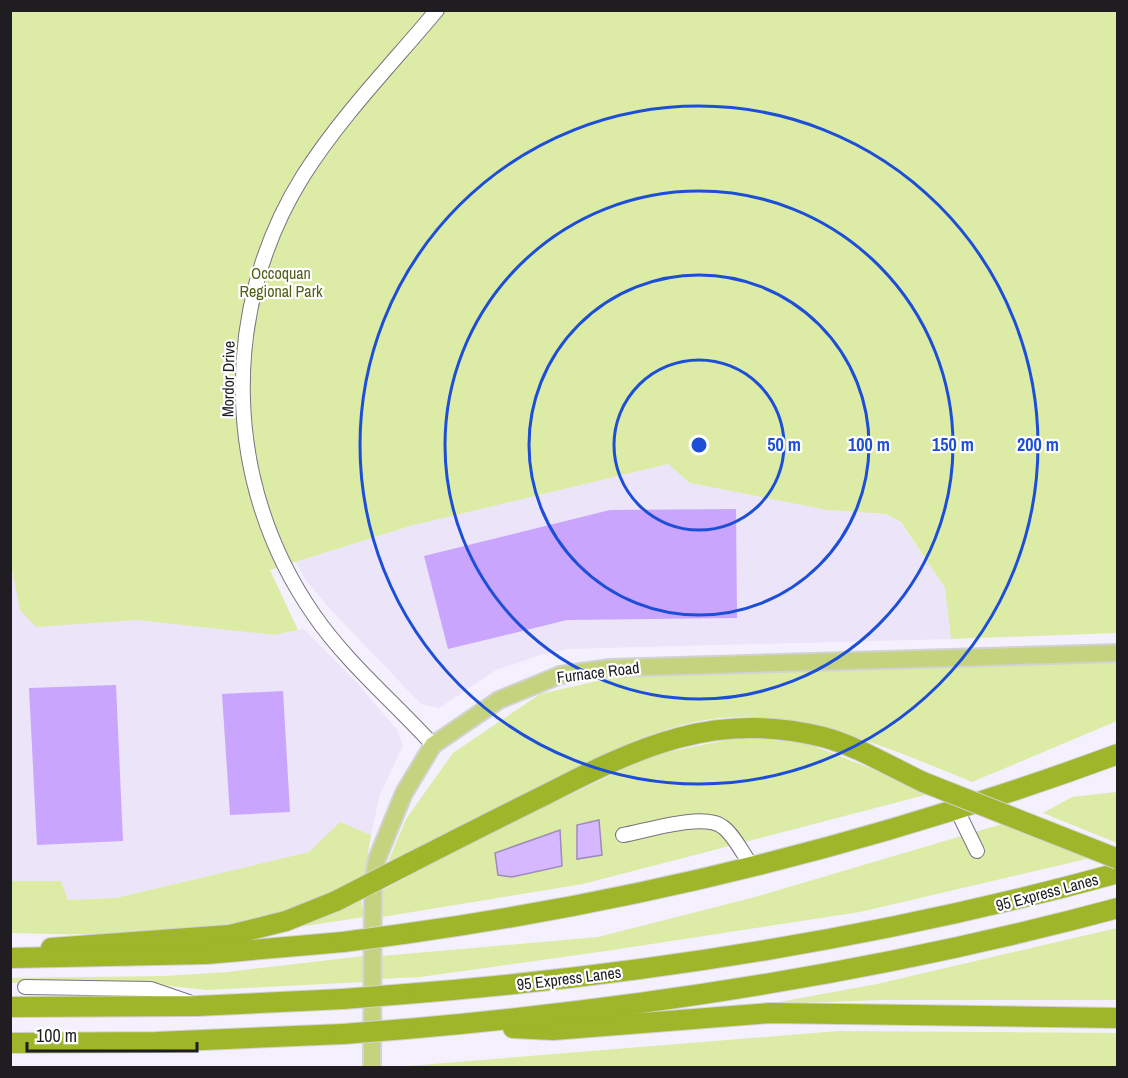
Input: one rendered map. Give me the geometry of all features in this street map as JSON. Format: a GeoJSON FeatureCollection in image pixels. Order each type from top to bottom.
{"type":"FeatureCollection","features":[{"type":"Feature","properties":{"kind":"highway"},"geometry":{"type":"LineString","coordinates":[[10,953],[79,945],[230,935],[286,921],[336,901],[621,756],[657,742],[697,733],[750,728],[826,738],[923,782],[1118,861]]}},
{"type":"Feature","properties":{"kind":"highway"},"geometry":{"type":"LineString","coordinates":[[10,958],[195,955],[343,942],[585,905],[753,868],[957,810],[1118,754]]}},
{"type":"Feature","properties":{"kind":"highway"},"geometry":{"type":"LineString","coordinates":[[1041,894],[1118,861]]}},
{"type":"Feature","properties":{"kind":"highway","name":"95 Express Lanes"},"geometry":{"type":"LineString","coordinates":[[10,1007],[197,1006],[343,999],[529,984],[829,940],[1041,894],[1118,873]]}},
{"type":"Feature","properties":{"kind":"highway"},"geometry":{"type":"LineString","coordinates":[[10,1043],[156,1042],[343,1034],[453,1025],[774,982],[932,953],[1118,908]]}},
{"type":"Feature","properties":{"kind":"highway"},"geometry":{"type":"LineString","coordinates":[[453,1025],[552,1030],[779,1013],[1118,1018]]}},
{"type":"Feature","properties":{"kind":"main road","name":"Furnace Road"},"geometry":{"type":"LineString","coordinates":[[372,1068],[371,907],[376,859],[392,816],[433,745],[499,700],[538,682],[580,671],[641,666],[1118,652]]}},
{"type":"Feature","properties":{"kind":"street","name":"Mordor Drive"},"geometry":{"type":"LineString","coordinates":[[433,745],[339,648],[313,615],[294,583],[268,530],[258,501],[244,430],[242,397],[246,326],[253,292],[263,258],[284,209],[322,149],[437,10]]}},
{"type":"Feature","properties":{"kind":"street"},"geometry":{"type":"LineString","coordinates":[[957,810],[977,851]]}},
{"type":"Feature","properties":{"kind":"street"},"geometry":{"type":"LineString","coordinates":[[623,835],[684,823],[713,822],[726,830],[753,868]]}},
{"type":"Feature","properties":{"kind":"street"},"geometry":{"type":"LineString","coordinates":[[25,987],[151,989],[197,1006]]}},
{"type":"Feature","properties":{"kind":"shaded area"},"geometry":{"type":"Polygon","coordinates":[[[668,464],[690,483],[827,510],[892,515],[900,522],[945,588],[951,639],[567,649],[540,655],[496,670],[439,708],[421,704],[329,608],[305,579],[296,562],[410,526],[668,464]]]}},
{"type":"Feature","properties":{"kind":"shaded area"},"geometry":{"type":"Polygon","coordinates":[[[10,559],[20,610],[90,622],[136,620],[274,635],[304,629],[359,685],[398,731],[403,746],[380,794],[371,835],[340,822],[309,852],[116,898],[68,900],[61,881],[11,881],[10,559]]]}},
{"type":"Feature","properties":{"kind":"shaded area"},"geometry":{"type":"Polygon","coordinates":[[[599,820],[602,855],[577,859],[577,825],[599,820]]]}},
{"type":"Feature","properties":{"kind":"shaded area"},"geometry":{"type":"Polygon","coordinates":[[[560,830],[562,866],[512,877],[498,875],[495,853],[560,830]]]}},
{"type":"Feature","properties":{"kind":"green space","name":"Occoquan Regional Park"},"geometry":{"type":"Polygon","coordinates":[[[10,11],[1117,11],[1117,633],[951,639],[945,588],[901,522],[886,514],[827,510],[690,483],[668,464],[410,526],[270,570],[298,630],[274,635],[136,620],[36,627],[20,610],[10,559],[10,11]]]}},
{"type":"Feature","properties":{"kind":"green space"},"geometry":{"type":"Polygon","coordinates":[[[1117,656],[1117,721],[972,782],[893,750],[838,732],[783,720],[726,717],[670,728],[616,749],[388,862],[406,819],[453,753],[540,694],[624,675],[1002,666],[1117,656]]]}},
{"type":"Feature","properties":{"kind":"green space"},"geometry":{"type":"Polygon","coordinates":[[[742,737],[806,743],[933,793],[583,884],[382,917],[381,891],[475,840],[653,755],[742,737]]]}},
{"type":"Feature","properties":{"kind":"green space"},"geometry":{"type":"Polygon","coordinates":[[[1117,792],[1117,843],[1043,813],[1072,797],[1117,792]]]}},
{"type":"Feature","properties":{"kind":"green space"},"geometry":{"type":"Polygon","coordinates":[[[340,822],[371,835],[364,876],[298,908],[265,918],[194,930],[118,934],[11,933],[11,881],[61,881],[68,900],[116,898],[309,852],[340,822]]]}},
{"type":"Feature","properties":{"kind":"green space"},"geometry":{"type":"Polygon","coordinates":[[[1002,824],[1099,856],[860,912],[420,977],[379,979],[381,956],[598,937],[755,897],[1002,824]]]}},
{"type":"Feature","properties":{"kind":"green space"},"geometry":{"type":"Polygon","coordinates":[[[361,898],[364,917],[299,927],[361,898]]]}},
{"type":"Feature","properties":{"kind":"green space"},"geometry":{"type":"Polygon","coordinates":[[[1117,928],[1117,1000],[881,1000],[768,1004],[877,984],[1117,928]]]}},
{"type":"Feature","properties":{"kind":"green space"},"geometry":{"type":"Polygon","coordinates":[[[364,956],[365,982],[207,990],[138,983],[11,983],[10,978],[164,976],[227,972],[364,956]]]}},
{"type":"Feature","properties":{"kind":"green space"},"geometry":{"type":"Polygon","coordinates":[[[838,1031],[1117,1033],[1117,1067],[395,1067],[838,1031]]]}},
{"type":"Feature","properties":{"kind":"building"},"geometry":{"type":"Polygon","coordinates":[[[736,509],[737,618],[567,620],[448,649],[424,556],[610,510],[736,509]]]}},
{"type":"Feature","properties":{"kind":"building"},"geometry":{"type":"Polygon","coordinates":[[[116,685],[123,841],[37,845],[29,688],[116,685]]]}},
{"type":"Feature","properties":{"kind":"building"},"geometry":{"type":"Polygon","coordinates":[[[283,691],[290,812],[230,815],[222,694],[283,691]]]}}]}
